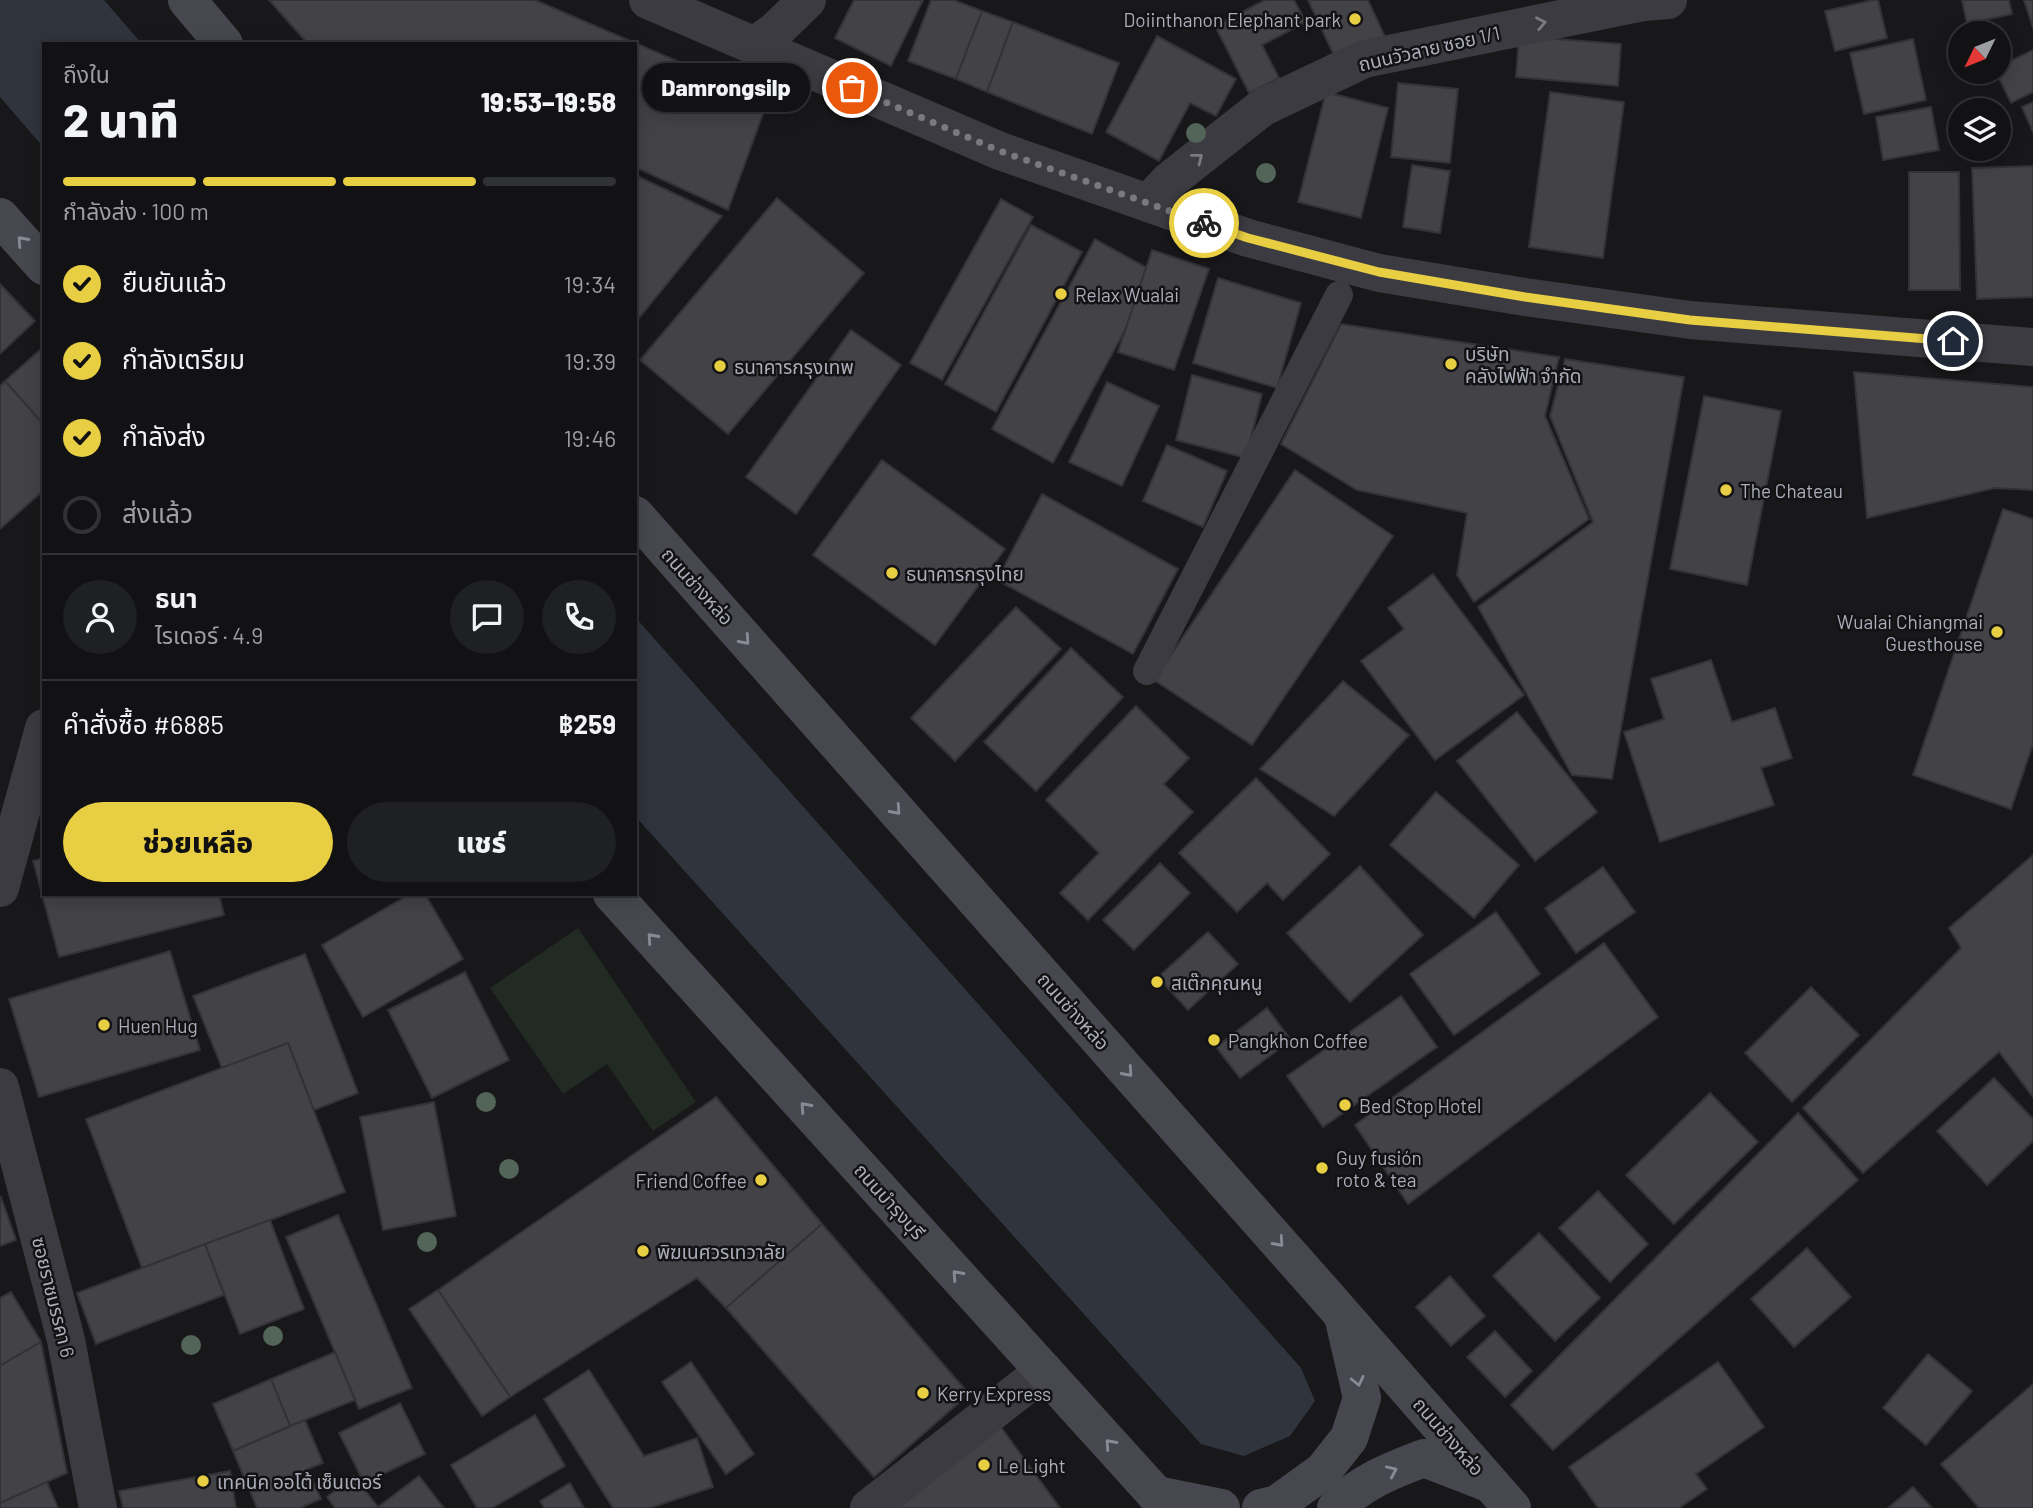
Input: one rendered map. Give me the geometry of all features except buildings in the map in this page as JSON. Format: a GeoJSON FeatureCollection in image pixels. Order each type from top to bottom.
{"type":"FeatureCollection","features":[{"type":"Feature","properties":{"kind":"main road"},"geometry":{"type":"LineString","coordinates":[[0,217],[42,264]]}},
{"type":"Feature","properties":{"kind":"main road","name":"ถนนช่างหล่อ"},"geometry":{"type":"LineString","coordinates":[[637,517],[1501,1496]]}},
{"type":"Feature","properties":{"kind":"main road","name":"ถนนบำรุงบุรี"},"geometry":{"type":"LineString","coordinates":[[614,896],[1162,1501]]}},
{"type":"Feature","properties":{"kind":"main road"},"geometry":{"type":"LineString","coordinates":[[1261,1508],[1277,1504],[1323,1471],[1349,1438],[1362,1398],[1342,1314]]}},
{"type":"Feature","properties":{"kind":"main road"},"geometry":{"type":"LineString","coordinates":[[1336,1508],[1347,1496],[1389,1471],[1424,1458],[1501,1496]]}},
{"type":"Feature","properties":{"kind":"main road"},"geometry":{"type":"LineString","coordinates":[[1162,1501],[1221,1508]]}},
{"type":"Feature","properties":{"kind":"street"},"geometry":{"type":"LineString","coordinates":[[648,0],[1000,151],[1248,238],[1379,272],[1512,295],[1690,320],[2033,347]]}},
{"type":"Feature","properties":{"kind":"street"},"geometry":{"type":"LineString","coordinates":[[754,46],[775,32],[807,0]]}},
{"type":"Feature","properties":{"kind":"street","name":"ถนนวัวลาย ซอย 1/1"},"geometry":{"type":"LineString","coordinates":[[1148,204],[1169,181],[1263,107],[1364,59],[1644,2],[1668,0]]}},
{"type":"Feature","properties":{"kind":"street"},"geometry":{"type":"LineString","coordinates":[[0,888],[42,735]]}},
{"type":"Feature","properties":{"kind":"street","name":"ซอยราชมรรคา 6"},"geometry":{"type":"LineString","coordinates":[[0,1087],[66,1340],[98,1508]]}},
{"type":"Feature","properties":{"kind":"street"},"geometry":{"type":"LineString","coordinates":[[869,1508],[1044,1371]]}},
{"type":"Feature","properties":{"kind":"lane"},"geometry":{"type":"LineString","coordinates":[[1147,671],[1339,295]]}},
{"type":"Feature","properties":{"kind":"shaded area"},"geometry":{"type":"Polygon","coordinates":[[[0,0],[104,0],[140,42],[42,42],[42,146],[0,97],[0,0]]]}},
{"type":"Feature","properties":{"kind":"shaded area"},"geometry":{"type":"Polygon","coordinates":[[[637,619],[1301,1368],[1315,1401],[1290,1436],[1244,1456],[1201,1444],[637,818],[637,619]]]}},
{"type":"Feature","properties":{"kind":"shaded area"},"geometry":{"type":"Polygon","coordinates":[[[578,928],[696,1102],[653,1131],[607,1064],[563,1094],[490,988],[578,928]]]}},
{"type":"Feature","properties":{"kind":"way so far"},"geometry":{"type":"LineString","coordinates":[[852,88],[1000,151],[1204,223]]}},
{"type":"Feature","properties":{"kind":"place","name":"Doiinthanon Elephant park"},"geometry":{"type":"Point","coordinates":[1355,19]}},
{"type":"Feature","properties":{"kind":"place","name":"Damrongsilp"},"geometry":{"type":"Point","coordinates":[852,88]}},
{"type":"Feature","properties":{"kind":"place","name":"Relax Wualai"},"geometry":{"type":"Point","coordinates":[1061,294]}},
{"type":"Feature","properties":{"kind":"place","name":"บริษัท คลังไฟฟ้า จำกัด"},"geometry":{"type":"Point","coordinates":[1451,364]}},
{"type":"Feature","properties":{"kind":"place","name":"ธนาคารกรุงเทพ"},"geometry":{"type":"Point","coordinates":[720,366]}},
{"type":"Feature","properties":{"kind":"place","name":"The Chateau"},"geometry":{"type":"Point","coordinates":[1726,490]}},
{"type":"Feature","properties":{"kind":"place","name":"ธนาคารกรุงไทย"},"geometry":{"type":"Point","coordinates":[892,573]}},
{"type":"Feature","properties":{"kind":"place","name":"Wualai Chiangmai Guesthouse"},"geometry":{"type":"Point","coordinates":[1997,632]}},
{"type":"Feature","properties":{"kind":"place","name":"สเต๊กคุณหนู"},"geometry":{"type":"Point","coordinates":[1157,982]}},
{"type":"Feature","properties":{"kind":"place","name":"Huen Hug"},"geometry":{"type":"Point","coordinates":[104,1025]}},
{"type":"Feature","properties":{"kind":"place","name":"Pangkhon Coffee"},"geometry":{"type":"Point","coordinates":[1214,1040]}},
{"type":"Feature","properties":{"kind":"place","name":"Bed Stop Hotel"},"geometry":{"type":"Point","coordinates":[1345,1105]}},
{"type":"Feature","properties":{"kind":"place","name":"Guy fusión roto & tea"},"geometry":{"type":"Point","coordinates":[1322,1168]}},
{"type":"Feature","properties":{"kind":"place","name":"Friend Coffee"},"geometry":{"type":"Point","coordinates":[761,1180]}},
{"type":"Feature","properties":{"kind":"place","name":"พิฆเนศวรเทวาลัย"},"geometry":{"type":"Point","coordinates":[643,1251]}},
{"type":"Feature","properties":{"kind":"place","name":"Kerry Express"},"geometry":{"type":"Point","coordinates":[923,1393]}},
{"type":"Feature","properties":{"kind":"place","name":"Le Light"},"geometry":{"type":"Point","coordinates":[984,1465]}},
{"type":"Feature","properties":{"kind":"place","name":"เทคนิค ออโต้ เซ็นเตอร์"},"geometry":{"type":"Point","coordinates":[203,1481]}},
{"type":"Feature","properties":{"kind":"route"},"geometry":{"type":"LineString","coordinates":[[1204,223],[1248,238],[1379,272],[1525,297],[1690,320],[1953,341]]}}]}
